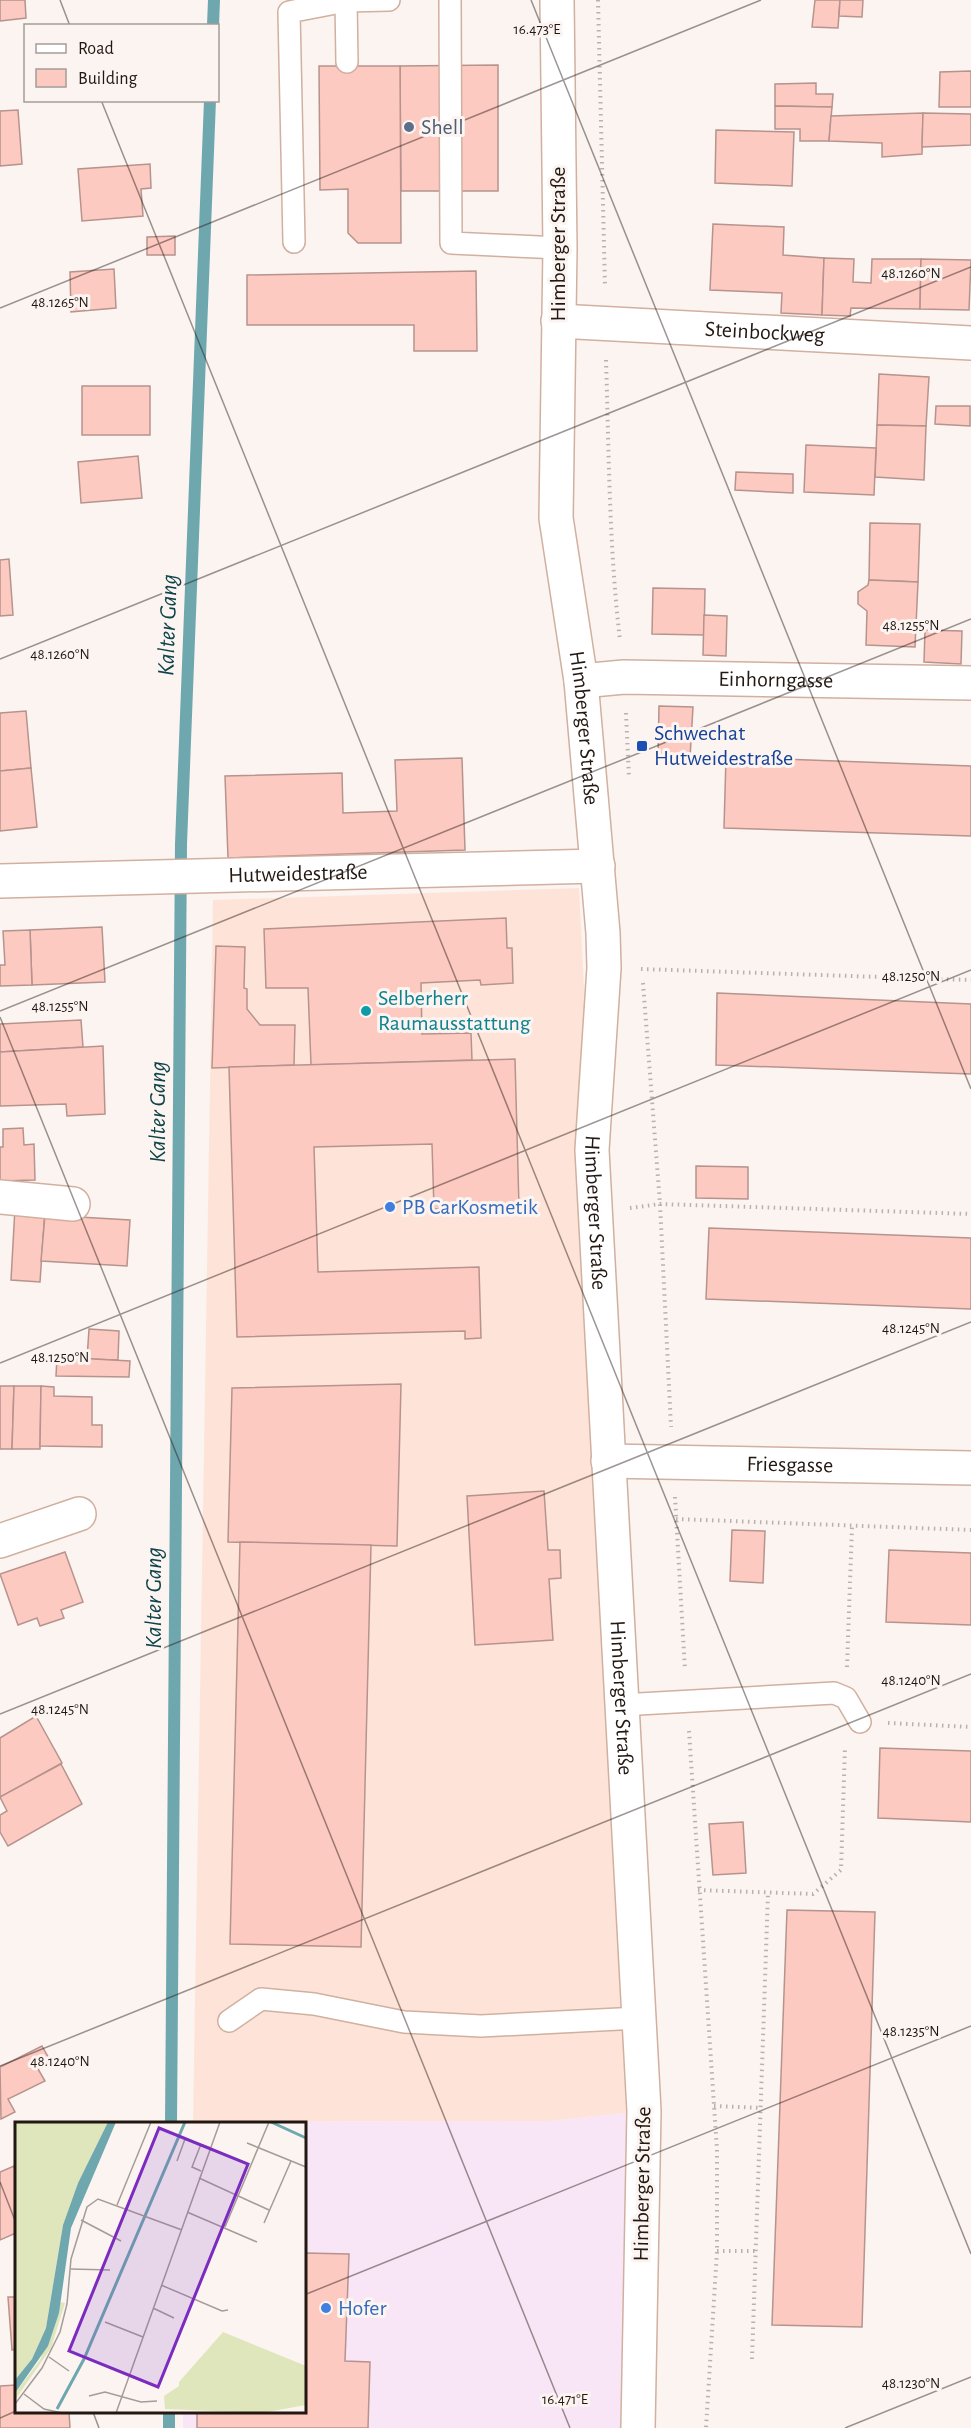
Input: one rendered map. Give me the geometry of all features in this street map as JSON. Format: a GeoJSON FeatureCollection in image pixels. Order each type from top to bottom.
{"type":"FeatureCollection","features":[{"type":"Feature","properties":{"kind":"main road","name":"Himberger Straße"},"geometry":{"type":"LineString","coordinates":[[557,0],[560,248],[556,518],[581,681],[598,866],[604,968],[592,1150],[644,2110],[639,2428]]}},
{"type":"Feature","properties":{"kind":"main road","name":"Steinbockweg"},"geometry":{"type":"LineString","coordinates":[[558,321],[971,343]]}},
{"type":"Feature","properties":{"kind":"main road","name":"Einhorngasse"},"geometry":{"type":"LineString","coordinates":[[581,681],[624,676],[971,683]]}},
{"type":"Feature","properties":{"kind":"main road","name":"Hutweidestraße"},"geometry":{"type":"LineString","coordinates":[[0,881],[598,866]]}},
{"type":"Feature","properties":{"kind":"main road"},"geometry":{"type":"LineString","coordinates":[[0,1197],[73,1204]]}},
{"type":"Feature","properties":{"kind":"main road","name":"Friesgasse"},"geometry":{"type":"LineString","coordinates":[[608,1461],[971,1468]]}},
{"type":"Feature","properties":{"kind":"main road"},"geometry":{"type":"LineString","coordinates":[[0,1541],[79,1514]]}},
{"type":"Feature","properties":{"kind":"lane"},"geometry":{"type":"LineString","coordinates":[[294,242],[289,12],[346,1],[389,0]]}},
{"type":"Feature","properties":{"kind":"lane"},"geometry":{"type":"LineString","coordinates":[[450,0],[451,243],[560,248]]}},
{"type":"Feature","properties":{"kind":"lane"},"geometry":{"type":"LineString","coordinates":[[346,1],[347,62]]}},
{"type":"Feature","properties":{"kind":"lane"},"geometry":{"type":"LineString","coordinates":[[621,1705],[834,1693],[846,1698],[860,1722]]}},
{"type":"Feature","properties":{"kind":"lane"},"geometry":{"type":"LineString","coordinates":[[229,2021],[261,2000],[315,2004],[404,2022],[481,2026],[639,2018]]}},
{"type":"Feature","properties":{"kind":"path"},"geometry":{"type":"LineString","coordinates":[[598,0],[605,325],[616,603],[624,676],[630,780]]}},
{"type":"Feature","properties":{"kind":"path"},"geometry":{"type":"LineString","coordinates":[[640,959],[641,969],[971,981]]}},
{"type":"Feature","properties":{"kind":"path"},"geometry":{"type":"LineString","coordinates":[[594,1214],[660,1204],[971,1214]]}},
{"type":"Feature","properties":{"kind":"path"},"geometry":{"type":"LineString","coordinates":[[676,1519],[971,1530]]}},
{"type":"Feature","properties":{"kind":"path"},"geometry":{"type":"LineString","coordinates":[[846,1698],[852,1527]]}},
{"type":"Feature","properties":{"kind":"path"},"geometry":{"type":"LineString","coordinates":[[698,1890],[813,1894],[841,1870],[845,1722],[971,1727]]}},
{"type":"Feature","properties":{"kind":"path"},"geometry":{"type":"LineString","coordinates":[[753,2359],[768,1893]]}},
{"type":"Feature","properties":{"kind":"path"},"geometry":{"type":"LineString","coordinates":[[714,2106],[762,2108]]}},
{"type":"Feature","properties":{"kind":"path"},"geometry":{"type":"LineString","coordinates":[[717,2251],[755,2251]]}},
{"type":"Feature","properties":{"kind":"shaded area"},"geometry":{"type":"Polygon","coordinates":[[[579,888],[644,2111],[548,2121],[193,2122],[213,900],[579,888]]]}},
{"type":"Feature","properties":{"kind":"shaded area"},"geometry":{"type":"Polygon","coordinates":[[[644,2111],[638,2428],[183,2428],[183,2413],[306,2413],[306,2122],[193,2122],[548,2121],[644,2111]]]}},
{"type":"Feature","properties":{"kind":"building"},"geometry":{"type":"Polygon","coordinates":[[[0,0],[25,0],[26,18],[0,21],[0,0]]]}},
{"type":"Feature","properties":{"kind":"building"},"geometry":{"type":"Polygon","coordinates":[[[815,0],[840,0],[838,28],[812,27],[815,0]]]}},
{"type":"Feature","properties":{"kind":"building"},"geometry":{"type":"Polygon","coordinates":[[[840,0],[863,0],[862,17],[839,16],[840,0]]]}},
{"type":"Feature","properties":{"kind":"building"},"geometry":{"type":"Polygon","coordinates":[[[498,65],[498,191],[401,191],[400,66],[498,65]]]}},
{"type":"Feature","properties":{"kind":"building"},"geometry":{"type":"Polygon","coordinates":[[[319,66],[400,66],[401,243],[358,243],[348,233],[348,189],[320,190],[319,66]]]}},
{"type":"Feature","properties":{"kind":"building"},"geometry":{"type":"Polygon","coordinates":[[[971,71],[971,107],[939,107],[940,72],[971,71]]]}},
{"type":"Feature","properties":{"kind":"building"},"geometry":{"type":"Polygon","coordinates":[[[816,83],[816,94],[833,94],[832,107],[775,106],[775,84],[816,83]]]}},
{"type":"Feature","properties":{"kind":"building"},"geometry":{"type":"Polygon","coordinates":[[[775,106],[832,107],[829,141],[800,141],[800,129],[775,129],[775,106]]]}},
{"type":"Feature","properties":{"kind":"building"},"geometry":{"type":"Polygon","coordinates":[[[18,110],[22,164],[0,166],[0,111],[18,110]]]}},
{"type":"Feature","properties":{"kind":"building"},"geometry":{"type":"Polygon","coordinates":[[[923,113],[922,154],[882,157],[882,143],[829,141],[831,116],[923,113]]]}},
{"type":"Feature","properties":{"kind":"building"},"geometry":{"type":"Polygon","coordinates":[[[923,113],[971,114],[971,145],[922,147],[923,113]]]}},
{"type":"Feature","properties":{"kind":"building"},"geometry":{"type":"Polygon","coordinates":[[[716,130],[794,132],[792,186],[715,183],[716,130]]]}},
{"type":"Feature","properties":{"kind":"building"},"geometry":{"type":"Polygon","coordinates":[[[150,164],[151,188],[141,189],[143,216],[82,221],[78,169],[150,164]]]}},
{"type":"Feature","properties":{"kind":"building"},"geometry":{"type":"Polygon","coordinates":[[[713,224],[784,227],[783,255],[824,258],[822,315],[781,313],[782,293],[710,290],[713,224]]]}},
{"type":"Feature","properties":{"kind":"building"},"geometry":{"type":"Polygon","coordinates":[[[175,236],[175,255],[147,255],[147,237],[175,236]]]}},
{"type":"Feature","properties":{"kind":"building"},"geometry":{"type":"Polygon","coordinates":[[[824,258],[854,259],[853,282],[871,283],[872,259],[921,259],[920,309],[851,308],[850,316],[822,315],[824,258]]]}},
{"type":"Feature","properties":{"kind":"building"},"geometry":{"type":"Polygon","coordinates":[[[921,259],[971,260],[969,310],[920,309],[921,259]]]}},
{"type":"Feature","properties":{"kind":"building"},"geometry":{"type":"Polygon","coordinates":[[[114,269],[116,308],[71,312],[70,272],[114,269]]]}},
{"type":"Feature","properties":{"kind":"building"},"geometry":{"type":"Polygon","coordinates":[[[476,271],[477,351],[414,351],[414,325],[247,325],[247,275],[476,271]]]}},
{"type":"Feature","properties":{"kind":"building"},"geometry":{"type":"Polygon","coordinates":[[[879,374],[929,377],[926,426],[877,425],[879,374]]]}},
{"type":"Feature","properties":{"kind":"building"},"geometry":{"type":"Polygon","coordinates":[[[82,386],[150,386],[150,435],[82,435],[82,386]]]}},
{"type":"Feature","properties":{"kind":"building"},"geometry":{"type":"Polygon","coordinates":[[[936,406],[970,406],[970,426],[935,424],[936,406]]]}},
{"type":"Feature","properties":{"kind":"building"},"geometry":{"type":"Polygon","coordinates":[[[877,425],[926,426],[924,480],[875,477],[877,425]]]}},
{"type":"Feature","properties":{"kind":"building"},"geometry":{"type":"Polygon","coordinates":[[[806,445],[876,448],[874,495],[804,492],[806,445]]]}},
{"type":"Feature","properties":{"kind":"building"},"geometry":{"type":"Polygon","coordinates":[[[138,456],[142,498],[81,503],[78,462],[138,456]]]}},
{"type":"Feature","properties":{"kind":"building"},"geometry":{"type":"Polygon","coordinates":[[[736,472],[793,474],[793,493],[735,490],[736,472]]]}},
{"type":"Feature","properties":{"kind":"building"},"geometry":{"type":"Polygon","coordinates":[[[870,523],[920,524],[918,582],[869,580],[870,523]]]}},
{"type":"Feature","properties":{"kind":"building"},"geometry":{"type":"Polygon","coordinates":[[[9,559],[13,615],[0,616],[0,560],[9,559]]]}},
{"type":"Feature","properties":{"kind":"building"},"geometry":{"type":"Polygon","coordinates":[[[869,580],[918,582],[915,647],[866,645],[867,611],[858,604],[858,592],[868,585],[869,580]]]}},
{"type":"Feature","properties":{"kind":"building"},"geometry":{"type":"Polygon","coordinates":[[[653,588],[705,589],[704,635],[652,634],[653,588]]]}},
{"type":"Feature","properties":{"kind":"building"},"geometry":{"type":"Polygon","coordinates":[[[704,615],[727,616],[726,656],[703,655],[704,615]]]}},
{"type":"Feature","properties":{"kind":"building"},"geometry":{"type":"Polygon","coordinates":[[[925,630],[962,631],[961,664],[924,662],[925,630]]]}},
{"type":"Feature","properties":{"kind":"building"},"geometry":{"type":"Polygon","coordinates":[[[659,706],[693,707],[690,758],[658,757],[659,706]]]}},
{"type":"Feature","properties":{"kind":"building"},"geometry":{"type":"Polygon","coordinates":[[[26,711],[31,768],[0,771],[0,713],[26,711]]]}},
{"type":"Feature","properties":{"kind":"building"},"geometry":{"type":"Polygon","coordinates":[[[726,757],[971,766],[971,836],[724,828],[726,757]]]}},
{"type":"Feature","properties":{"kind":"building"},"geometry":{"type":"Polygon","coordinates":[[[462,758],[465,850],[228,858],[225,776],[342,773],[343,813],[397,811],[395,760],[462,758]]]}},
{"type":"Feature","properties":{"kind":"building"},"geometry":{"type":"Polygon","coordinates":[[[31,768],[37,827],[0,831],[0,771],[31,768]]]}},
{"type":"Feature","properties":{"kind":"building","name":"Selberherr Raumausstattung"},"geometry":{"type":"Polygon","coordinates":[[[506,918],[507,948],[512,948],[513,983],[481,985],[480,980],[421,983],[422,1034],[471,1033],[472,1060],[311,1065],[308,988],[266,988],[264,929],[506,918]]]}},
{"type":"Feature","properties":{"kind":"building"},"geometry":{"type":"Polygon","coordinates":[[[102,927],[105,982],[32,985],[30,930],[102,927]]]}},
{"type":"Feature","properties":{"kind":"building"},"geometry":{"type":"Polygon","coordinates":[[[30,930],[32,985],[0,986],[0,965],[5,965],[3,931],[30,930]]]}},
{"type":"Feature","properties":{"kind":"building"},"geometry":{"type":"Polygon","coordinates":[[[216,946],[245,947],[244,988],[247,989],[247,1009],[260,1025],[295,1025],[294,1065],[212,1068],[216,946]]]}},
{"type":"Feature","properties":{"kind":"building"},"geometry":{"type":"Polygon","coordinates":[[[717,993],[971,1004],[971,1074],[716,1065],[717,993]]]}},
{"type":"Feature","properties":{"kind":"building"},"geometry":{"type":"Polygon","coordinates":[[[81,1020],[83,1047],[0,1052],[0,1024],[81,1020]]]}},
{"type":"Feature","properties":{"kind":"building"},"geometry":{"type":"Polygon","coordinates":[[[103,1046],[105,1114],[67,1116],[66,1104],[0,1106],[0,1052],[103,1046]]]}},
{"type":"Feature","properties":{"kind":"building"},"geometry":{"type":"Polygon","coordinates":[[[515,1059],[519,1207],[434,1209],[432,1144],[314,1147],[318,1272],[479,1267],[481,1338],[465,1339],[465,1331],[237,1337],[229,1067],[515,1059]]]}},
{"type":"Feature","properties":{"kind":"building"},"geometry":{"type":"Polygon","coordinates":[[[23,1128],[24,1145],[34,1144],[35,1180],[0,1181],[0,1147],[3,1147],[3,1129],[23,1128]]]}},
{"type":"Feature","properties":{"kind":"building"},"geometry":{"type":"Polygon","coordinates":[[[696,1166],[748,1167],[748,1199],[696,1198],[696,1166]]]}},
{"type":"Feature","properties":{"kind":"building"},"geometry":{"type":"Polygon","coordinates":[[[15,1208],[45,1210],[40,1282],[11,1280],[15,1208]]]}},
{"type":"Feature","properties":{"kind":"building"},"geometry":{"type":"Polygon","coordinates":[[[45,1215],[130,1220],[127,1266],[41,1261],[45,1215]]]}},
{"type":"Feature","properties":{"kind":"building"},"geometry":{"type":"Polygon","coordinates":[[[709,1228],[971,1238],[971,1309],[706,1299],[709,1228]]]}},
{"type":"Feature","properties":{"kind":"building"},"geometry":{"type":"Polygon","coordinates":[[[89,1329],[119,1331],[118,1360],[87,1359],[89,1329]]]}},
{"type":"Feature","properties":{"kind":"building"},"geometry":{"type":"Polygon","coordinates":[[[57,1357],[130,1361],[129,1377],[56,1376],[57,1357]]]}},
{"type":"Feature","properties":{"kind":"building"},"geometry":{"type":"Polygon","coordinates":[[[401,1384],[397,1546],[228,1542],[232,1388],[401,1384]]]}},
{"type":"Feature","properties":{"kind":"building"},"geometry":{"type":"Polygon","coordinates":[[[0,1386],[14,1386],[12,1449],[0,1449],[0,1386]]]}},
{"type":"Feature","properties":{"kind":"building"},"geometry":{"type":"Polygon","coordinates":[[[14,1386],[41,1386],[40,1449],[12,1449],[14,1386]]]}},
{"type":"Feature","properties":{"kind":"building"},"geometry":{"type":"Polygon","coordinates":[[[41,1386],[54,1387],[54,1396],[92,1397],[92,1425],[102,1425],[102,1447],[40,1446],[41,1386]]]}},
{"type":"Feature","properties":{"kind":"building"},"geometry":{"type":"Polygon","coordinates":[[[544,1491],[548,1550],[560,1550],[561,1578],[549,1579],[553,1640],[475,1645],[467,1496],[544,1491]]]}},
{"type":"Feature","properties":{"kind":"building"},"geometry":{"type":"Polygon","coordinates":[[[732,1530],[765,1531],[763,1583],[730,1581],[732,1530]]]}},
{"type":"Feature","properties":{"kind":"building"},"geometry":{"type":"Polygon","coordinates":[[[240,1542],[371,1545],[361,1947],[230,1944],[240,1542]]]}},
{"type":"Feature","properties":{"kind":"building"},"geometry":{"type":"Polygon","coordinates":[[[889,1550],[971,1553],[971,1625],[886,1622],[889,1550]]]}},
{"type":"Feature","properties":{"kind":"building"},"geometry":{"type":"Polygon","coordinates":[[[65,1552],[83,1602],[61,1610],[64,1618],[40,1626],[37,1618],[18,1625],[0,1574],[65,1552]]]}},
{"type":"Feature","properties":{"kind":"building"},"geometry":{"type":"Polygon","coordinates":[[[36,1716],[62,1763],[0,1797],[0,1738],[36,1716]]]}},
{"type":"Feature","properties":{"kind":"building"},"geometry":{"type":"Polygon","coordinates":[[[880,1748],[971,1751],[971,1822],[878,1818],[880,1748]]]}},
{"type":"Feature","properties":{"kind":"building"},"geometry":{"type":"Polygon","coordinates":[[[61,1764],[82,1804],[8,1846],[0,1832],[0,1815],[7,1811],[0,1797],[61,1764]]]}},
{"type":"Feature","properties":{"kind":"building"},"geometry":{"type":"Polygon","coordinates":[[[743,1822],[746,1873],[713,1875],[709,1824],[743,1822]]]}},
{"type":"Feature","properties":{"kind":"building"},"geometry":{"type":"Polygon","coordinates":[[[787,1910],[875,1912],[862,2327],[772,2325],[787,1910]]]}},
{"type":"Feature","properties":{"kind":"building"},"geometry":{"type":"Polygon","coordinates":[[[42,2046],[51,2062],[38,2069],[45,2081],[8,2099],[15,2112],[1,2119],[0,2067],[42,2046]]]}},
{"type":"Feature","properties":{"kind":"building"},"geometry":{"type":"Polygon","coordinates":[[[14,2166],[15,2169],[15,2233],[0,2240],[0,2172],[14,2166]]]}},
{"type":"Feature","properties":{"kind":"building","name":"Hofer"},"geometry":{"type":"Polygon","coordinates":[[[306,2253],[349,2254],[345,2361],[370,2362],[368,2428],[197,2428],[197,2413],[306,2413],[306,2253]]]}},
{"type":"Feature","properties":{"kind":"building"},"geometry":{"type":"Polygon","coordinates":[[[8,2297],[15,2297],[15,2349],[12,2350],[8,2297]]]}},
{"type":"Feature","properties":{"kind":"building"},"geometry":{"type":"Polygon","coordinates":[[[15,2385],[15,2413],[69,2413],[70,2428],[0,2428],[0,2386],[15,2385]]]}},
{"type":"Feature","properties":{"kind":"waterway","name":"Kalter Gang"},"geometry":{"type":"LineString","coordinates":[[213,24],[214,0]]}},
{"type":"Feature","properties":{"kind":"waterway","name":"Kalter Gang"},"geometry":{"type":"LineString","coordinates":[[171,2122],[181,844],[210,102]]}},
{"type":"Feature","properties":{"kind":"waterway","name":"Kalter Gang"},"geometry":{"type":"LineString","coordinates":[[169,2413],[169,2428]]}},
{"type":"Feature","properties":{"kind":"place","name":"Shell"},"geometry":{"type":"Point","coordinates":[409,127]}},
{"type":"Feature","properties":{"kind":"place","name":"Schwechat Hutweidestraße"},"geometry":{"type":"Point","coordinates":[642,746]}},
{"type":"Feature","properties":{"kind":"place","name":"Selberherr Raumausstattung"},"geometry":{"type":"Point","coordinates":[366,1011]}},
{"type":"Feature","properties":{"kind":"place","name":"PB CarKosmetik"},"geometry":{"type":"Point","coordinates":[390,1207]}},
{"type":"Feature","properties":{"kind":"place","name":"Hofer"},"geometry":{"type":"Point","coordinates":[326,2308]}}]}
